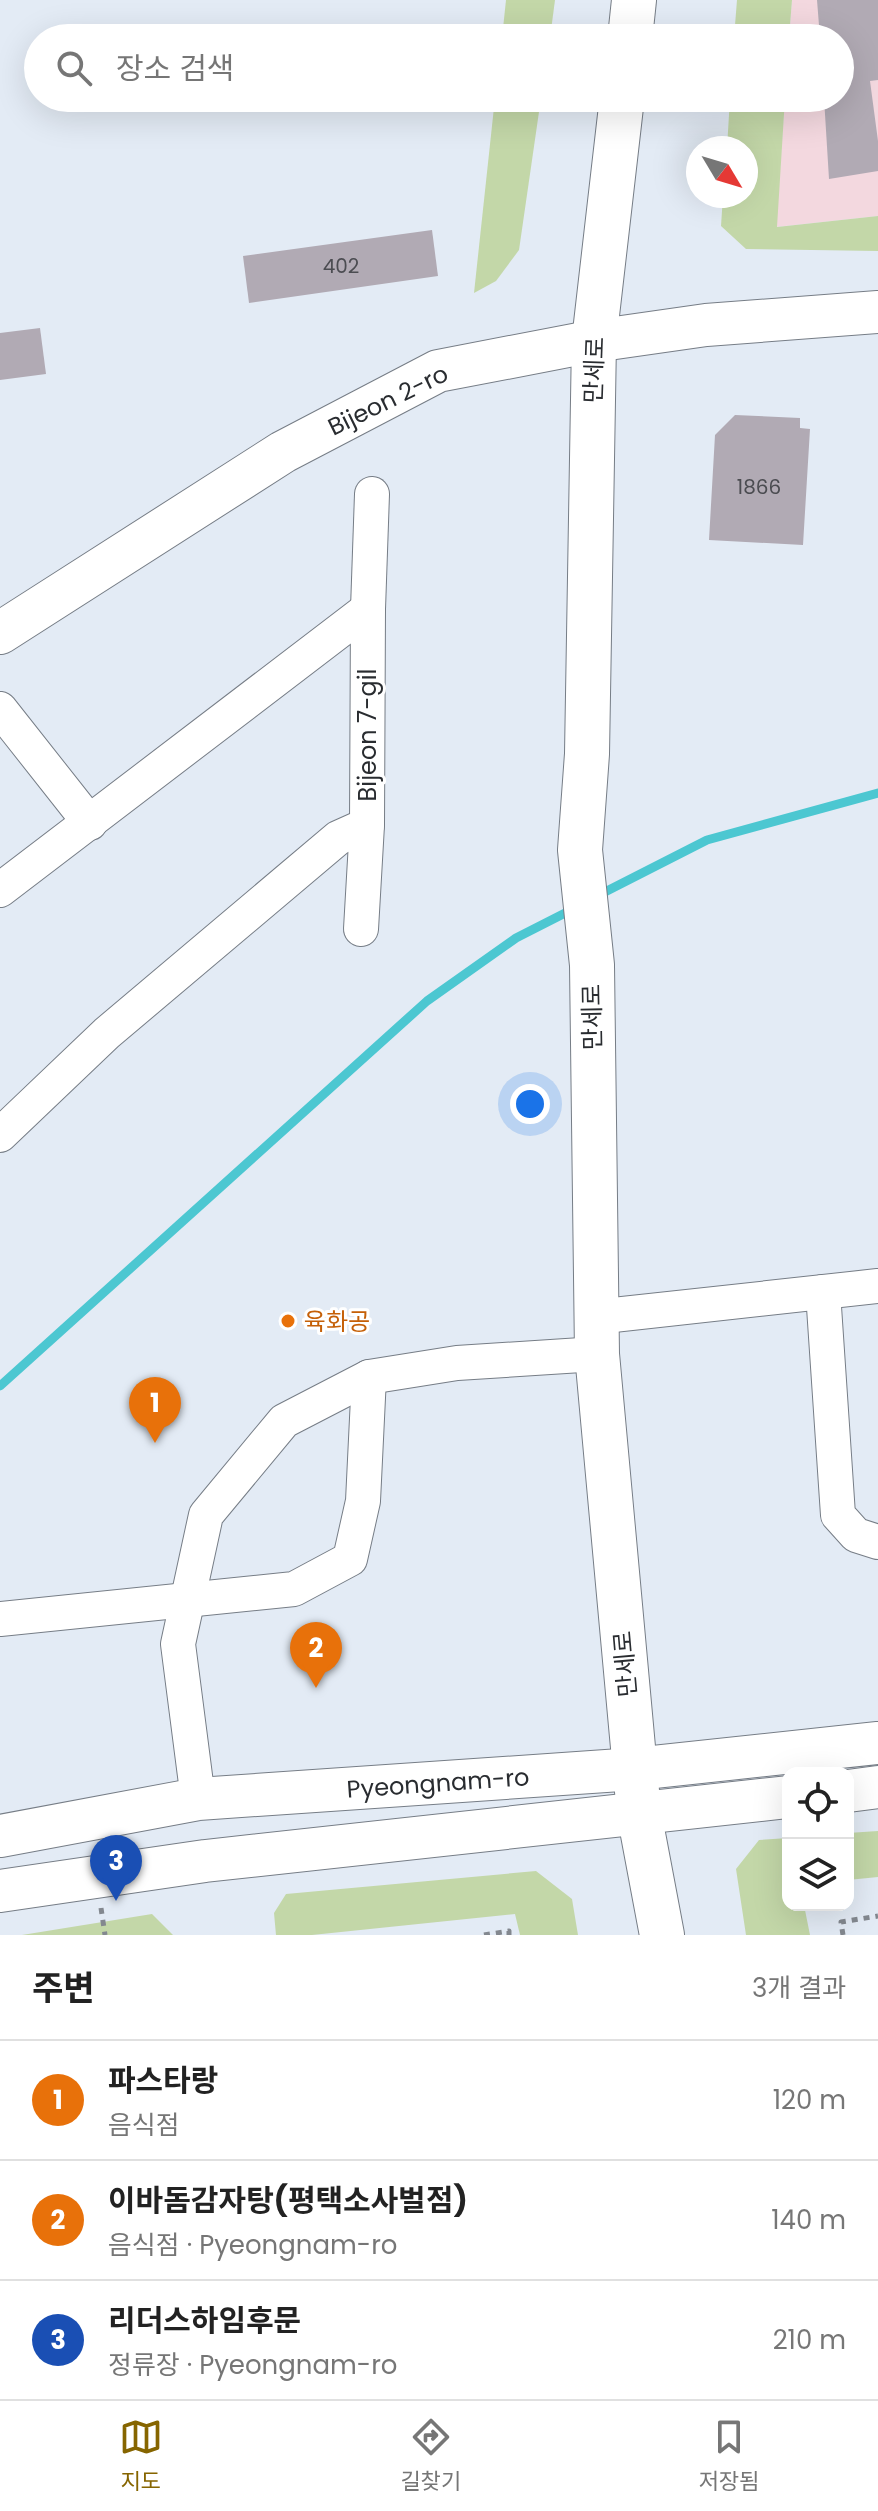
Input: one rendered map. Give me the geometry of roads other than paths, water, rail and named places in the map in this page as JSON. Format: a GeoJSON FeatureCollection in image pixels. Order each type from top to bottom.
{"type":"FeatureCollection","features":[{"type":"Feature","properties":{"kind":"main road"},"geometry":{"type":"LineString","coordinates":[[631,24],[634,0]]}},
{"type":"Feature","properties":{"kind":"main road","name":"만세로"},"geometry":{"type":"LineString","coordinates":[[620,112],[594,341],[587,754],[580,850],[592,965],[596,1335],[639,1813],[662,1935]]}},
{"type":"Feature","properties":{"kind":"street","name":"Bijeon 2-ro"},"geometry":{"type":"LineString","coordinates":[[0,633],[283,452],[438,371],[594,341],[706,325],[878,312]]}},
{"type":"Feature","properties":{"kind":"street","name":"Bijeon 7-gil"},"geometry":{"type":"LineString","coordinates":[[0,1135],[107,1033],[338,838],[367,825],[372,494]]}},
{"type":"Feature","properties":{"kind":"street"},"geometry":{"type":"LineString","coordinates":[[0,890],[368,609]]}},
{"type":"Feature","properties":{"kind":"street"},"geometry":{"type":"LineString","coordinates":[[0,709],[90,823]]}},
{"type":"Feature","properties":{"kind":"street"},"geometry":{"type":"LineString","coordinates":[[361,929],[367,825]]}},
{"type":"Feature","properties":{"kind":"street"},"geometry":{"type":"LineString","coordinates":[[198,1799],[178,1644],[206,1515],[284,1421],[369,1377],[457,1363],[823,1292],[878,1286]]}},
{"type":"Feature","properties":{"kind":"street"},"geometry":{"type":"LineString","coordinates":[[823,1292],[838,1515],[856,1535],[878,1542]]}},
{"type":"Feature","properties":{"kind":"street"},"geometry":{"type":"LineString","coordinates":[[0,1619],[294,1589],[350,1559],[363,1501],[369,1377]]}},
{"type":"Feature","properties":{"kind":"street","name":"Pyeongnam-ro"},"geometry":{"type":"LineString","coordinates":[[0,1836],[198,1799],[635,1769],[878,1743]]}},
{"type":"Feature","properties":{"kind":"street"},"geometry":{"type":"LineString","coordinates":[[854,1790],[878,1787]]}},
{"type":"Feature","properties":{"kind":"street"},"geometry":{"type":"LineString","coordinates":[[0,1891],[205,1861],[782,1798]]}},
{"type":"Feature","properties":{"kind":"waterway"},"geometry":{"type":"LineString","coordinates":[[597,896],[707,840],[878,793]]}},
{"type":"Feature","properties":{"kind":"waterway"},"geometry":{"type":"LineString","coordinates":[[0,1386],[427,1001],[516,938],[573,909]]}},
{"type":"Feature","properties":{"kind":"place","name":"육화공"},"geometry":{"type":"Point","coordinates":[288,1321]}},
{"type":"Feature","properties":{"kind":"place","name":"파스타랑"},"geometry":{"type":"Point","coordinates":[155,1443]}},
{"type":"Feature","properties":{"kind":"place","name":"이바돔감자탕(평택소사벌점)"},"geometry":{"type":"Point","coordinates":[316,1688]}},
{"type":"Feature","properties":{"kind":"place","name":"리더스하임후문"},"geometry":{"type":"Point","coordinates":[116,1901]}}]}
